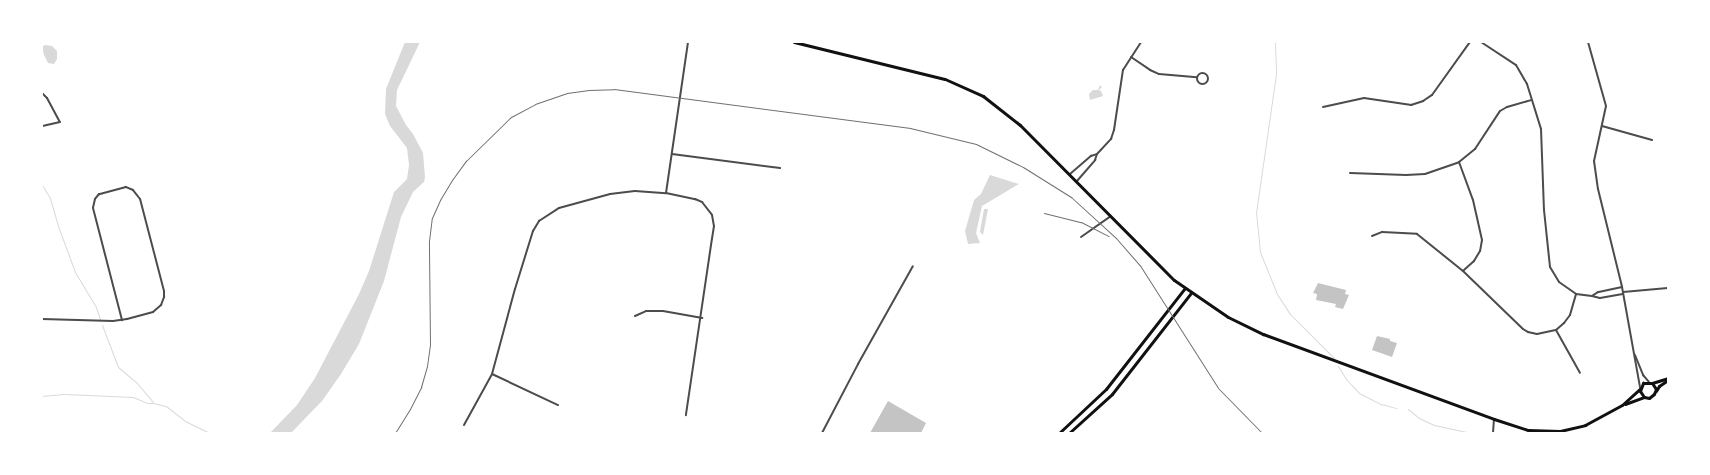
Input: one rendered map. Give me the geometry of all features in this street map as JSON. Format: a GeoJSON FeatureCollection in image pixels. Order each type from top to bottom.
{"type":"FeatureCollection","features":[{"type":"Feature","properties":{"kind":"main road"},"geometry":{"type":"LineString","coordinates":[[794,42],[945,79],[966,87],[997,105],[1070,174],[1110,217],[1164,270],[1185,288],[1228,317],[1270,337],[1528,430],[1560,431],[1592,422],[1622,405],[1645,397],[1651,397],[1659,386],[1668,379]]}},
{"type":"Feature","properties":{"kind":"main road"},"geometry":{"type":"LineString","coordinates":[[1059,433],[1106,389],[1185,288]]}},
{"type":"Feature","properties":{"kind":"main road"},"geometry":{"type":"LineString","coordinates":[[1069,433],[1112,394],[1191,293]]}},
{"type":"Feature","properties":{"kind":"main road"},"geometry":{"type":"LineString","coordinates":[[1622,405],[1640,388],[1643,383],[1651,383],[1668,379]]}},
{"type":"Feature","properties":{"kind":"main road"},"geometry":{"type":"LineString","coordinates":[[1651,383],[1655,387],[1655,393]]}},
{"type":"Feature","properties":{"kind":"main road"},"geometry":{"type":"LineString","coordinates":[[1640,388],[1641,394],[1645,397]]}},
{"type":"Feature","properties":{"kind":"street"},"geometry":{"type":"LineString","coordinates":[[666,193],[688,42]]}},
{"type":"Feature","properties":{"kind":"street"},"geometry":{"type":"LineString","coordinates":[[1077,181],[1095,160],[1097,154],[1113,135],[1122,75],[1131,57],[1142,42]]}},
{"type":"Feature","properties":{"kind":"street"},"geometry":{"type":"LineString","coordinates":[[1323,107],[1364,98],[1411,105],[1423,101],[1432,95],[1470,42]]}},
{"type":"Feature","properties":{"kind":"street"},"geometry":{"type":"LineString","coordinates":[[1481,42],[1516,65],[1527,84],[1541,129],[1544,210],[1550,267],[1559,282],[1576,294],[1600,298],[1623,293],[1668,288]]}},
{"type":"Feature","properties":{"kind":"street"},"geometry":{"type":"LineString","coordinates":[[1588,42],[1606,106],[1594,161],[1598,189],[1622,287],[1640,388]]}},
{"type":"Feature","properties":{"kind":"street"},"geometry":{"type":"LineString","coordinates":[[1131,57],[1150,70],[1159,74],[1197,77]]}},
{"type":"Feature","properties":{"kind":"street"},"geometry":{"type":"LineString","coordinates":[[1202,72],[1206,74],[1207,78],[1201,83],[1198,81],[1197,77],[1199,73],[1202,72]]}},
{"type":"Feature","properties":{"kind":"street"},"geometry":{"type":"LineString","coordinates":[[42,93],[47,98],[60,122],[42,126]]}},
{"type":"Feature","properties":{"kind":"street"},"geometry":{"type":"LineString","coordinates":[[1350,173],[1406,175],[1425,174],[1459,162],[1475,149],[1500,111],[1507,107],[1532,100]]}},
{"type":"Feature","properties":{"kind":"street"},"geometry":{"type":"LineString","coordinates":[[1602,126],[1652,140]]}},
{"type":"Feature","properties":{"kind":"street"},"geometry":{"type":"LineString","coordinates":[[672,154],[780,168]]}},
{"type":"Feature","properties":{"kind":"street"},"geometry":{"type":"LineString","coordinates":[[1070,174],[1091,156],[1097,154]]}},
{"type":"Feature","properties":{"kind":"street"},"geometry":{"type":"LineString","coordinates":[[1459,162],[1473,200],[1482,240],[1480,251],[1474,261],[1463,271]]}},
{"type":"Feature","properties":{"kind":"street"},"geometry":{"type":"LineString","coordinates":[[42,319],[106,322],[122,320],[153,312],[161,305],[164,296],[140,199],[133,190],[126,187],[99,194],[95,199],[93,208],[122,320]]}},
{"type":"Feature","properties":{"kind":"street"},"geometry":{"type":"LineString","coordinates":[[464,425],[492,374],[515,289],[533,231],[539,221],[559,208],[610,194],[635,191],[666,193],[702,202],[712,215],[714,226],[702,318],[686,415]]}},
{"type":"Feature","properties":{"kind":"street"},"geometry":{"type":"LineString","coordinates":[[1081,238],[1110,217]]}},
{"type":"Feature","properties":{"kind":"street"},"geometry":{"type":"LineString","coordinates":[[1372,236],[1382,232],[1417,234],[1463,271],[1523,330],[1537,334],[1556,330],[1564,323],[1570,315],[1576,294]]}},
{"type":"Feature","properties":{"kind":"street"},"geometry":{"type":"LineString","coordinates":[[822,433],[858,364],[913,266]]}},
{"type":"Feature","properties":{"kind":"street"},"geometry":{"type":"LineString","coordinates":[[1592,296],[1598,292],[1622,287]]}},
{"type":"Feature","properties":{"kind":"street"},"geometry":{"type":"LineString","coordinates":[[635,316],[646,311],[663,311],[702,318]]}},
{"type":"Feature","properties":{"kind":"street"},"geometry":{"type":"LineString","coordinates":[[1556,330],[1580,373]]}},
{"type":"Feature","properties":{"kind":"street"},"geometry":{"type":"LineString","coordinates":[[1634,352],[1643,375],[1651,383]]}},
{"type":"Feature","properties":{"kind":"street"},"geometry":{"type":"LineString","coordinates":[[492,374],[558,405]]}},
{"type":"Feature","properties":{"kind":"street"},"geometry":{"type":"LineString","coordinates":[[1493,433],[1494,419]]}},
{"type":"Feature","properties":{"kind":"shaded area"},"geometry":{"type":"Polygon","coordinates":[[[405,42],[420,42],[397,90],[396,106],[423,153],[424,182],[413,192],[401,217],[384,281],[359,344],[341,374],[322,401],[291,433],[270,433],[297,405],[315,378],[359,294],[369,271],[394,192],[407,179],[409,165],[407,148],[390,126],[385,114],[386,89],[405,42]]]}},
{"type":"Feature","properties":{"kind":"shaded area"},"geometry":{"type":"Polygon","coordinates":[[[45,45],[52,46],[57,51],[57,59],[54,64],[48,63],[44,55],[42,47],[45,45]]]}},
{"type":"Feature","properties":{"kind":"shaded area"},"geometry":{"type":"Polygon","coordinates":[[[1100,85],[1102,87],[1099,90],[1103,96],[1090,100],[1089,94],[1093,90],[1098,90],[1100,85]]]}},
{"type":"Feature","properties":{"kind":"shaded area"},"geometry":{"type":"Polygon","coordinates":[[[990,175],[1019,184],[982,206],[976,233],[980,243],[968,244],[965,231],[974,200],[981,194],[990,175]]]}},
{"type":"Feature","properties":{"kind":"shaded area"},"geometry":{"type":"Polygon","coordinates":[[[984,209],[988,209],[983,235],[980,232],[984,209]]]}},
{"type":"Feature","properties":{"kind":"building"},"geometry":{"type":"Polygon","coordinates":[[[1318,283],[1346,290],[1345,294],[1349,295],[1343,309],[1335,307],[1336,304],[1316,300],[1317,294],[1313,293],[1318,283]]]}},
{"type":"Feature","properties":{"kind":"building"},"geometry":{"type":"Polygon","coordinates":[[[1377,336],[1390,339],[1390,341],[1397,343],[1392,357],[1372,350],[1377,336]]]}},
{"type":"Feature","properties":{"kind":"building"},"geometry":{"type":"Polygon","coordinates":[[[888,401],[926,423],[921,433],[870,433],[888,401]]]}},
{"type":"Feature","properties":{"kind":"waterway"},"geometry":{"type":"LineString","coordinates":[[1275,42],[1276,74],[1256,212],[1260,252],[1277,294],[1290,314],[1334,358]]}},
{"type":"Feature","properties":{"kind":"waterway"},"geometry":{"type":"LineString","coordinates":[[42,185],[50,198],[58,226],[75,272],[96,307],[100,319]]}},
{"type":"Feature","properties":{"kind":"waterway"},"geometry":{"type":"LineString","coordinates":[[102,325],[118,367],[137,383],[153,402]]}},
{"type":"Feature","properties":{"kind":"waterway"},"geometry":{"type":"LineString","coordinates":[[1338,366],[1346,379],[1359,393],[1381,404],[1396,408]]}},
{"type":"Feature","properties":{"kind":"waterway"},"geometry":{"type":"LineString","coordinates":[[42,396],[64,394],[133,397],[147,403],[166,406],[185,421],[210,433]]}},
{"type":"Feature","properties":{"kind":"waterway"},"geometry":{"type":"LineString","coordinates":[[1408,409],[1419,418],[1434,425],[1471,433]]}},
{"type":"Feature","properties":{"kind":"railway"},"geometry":{"type":"LineString","coordinates":[[395,433],[410,409],[421,387],[427,366],[430,344],[429,241],[432,218],[440,200],[452,180],[466,161],[511,117],[535,104],[567,93],[614,89],[910,128],[976,144],[1023,167],[1071,197],[1116,238],[1141,267],[1218,388],[1262,433]]}},
{"type":"Feature","properties":{"kind":"railway"},"geometry":{"type":"LineString","coordinates":[[1044,213],[1081,222],[1109,236]]}}]}
